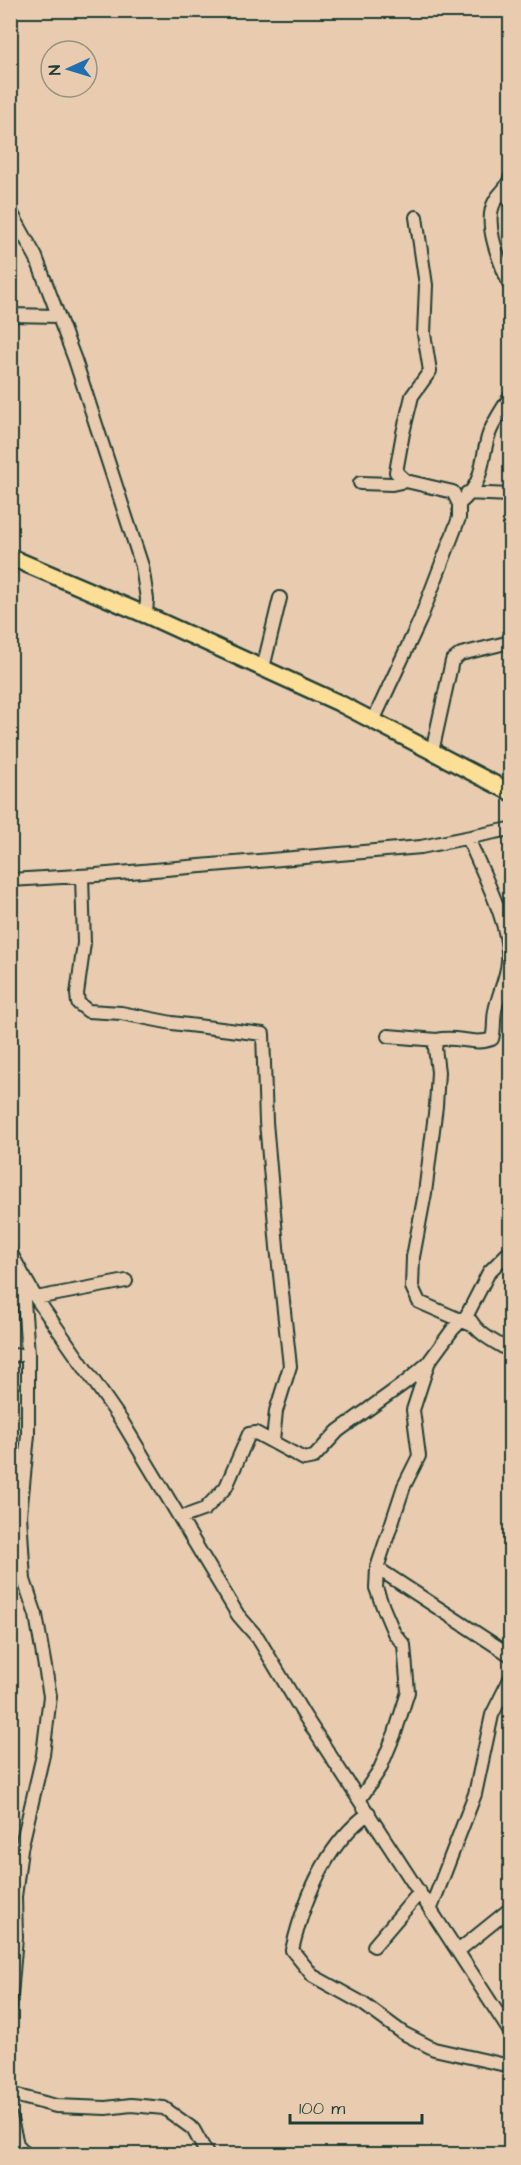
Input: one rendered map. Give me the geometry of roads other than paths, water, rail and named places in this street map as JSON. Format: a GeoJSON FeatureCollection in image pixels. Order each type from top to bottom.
{"type":"FeatureCollection","features":[{"type":"Feature","properties":{"kind":"main road"},"geometry":{"type":"LineString","coordinates":[[10,557],[263,668],[373,721],[510,792]]}},
{"type":"Feature","properties":{"kind":"street"},"geometry":{"type":"LineString","coordinates":[[510,178],[506,197],[494,202],[491,224],[498,257],[510,286]]}},
{"type":"Feature","properties":{"kind":"street"},"geometry":{"type":"LineString","coordinates":[[10,210],[36,257],[75,360],[142,566],[147,599],[146,615]]}},
{"type":"Feature","properties":{"kind":"street"},"geometry":{"type":"LineString","coordinates":[[406,481],[396,472],[403,433],[412,396],[430,371],[424,334],[426,285],[416,217]]}},
{"type":"Feature","properties":{"kind":"street"},"geometry":{"type":"LineString","coordinates":[[10,315],[58,316]]}},
{"type":"Feature","properties":{"kind":"street"},"geometry":{"type":"LineString","coordinates":[[459,504],[472,493],[482,467],[488,436],[510,397]]}},
{"type":"Feature","properties":{"kind":"street"},"geometry":{"type":"LineString","coordinates":[[360,483],[392,484],[406,481],[453,492],[510,495]]}},
{"type":"Feature","properties":{"kind":"street"},"geometry":{"type":"LineString","coordinates":[[373,721],[420,620],[459,518],[459,504],[453,492]]}},
{"type":"Feature","properties":{"kind":"street"},"geometry":{"type":"LineString","coordinates":[[263,668],[280,598]]}},
{"type":"Feature","properties":{"kind":"street"},"geometry":{"type":"LineString","coordinates":[[432,752],[453,661],[460,654],[510,642]]}},
{"type":"Feature","properties":{"kind":"street"},"geometry":{"type":"LineString","coordinates":[[10,880],[421,847],[510,829]]}},
{"type":"Feature","properties":{"kind":"street"},"geometry":{"type":"LineString","coordinates":[[388,1036],[483,1042],[492,1039],[495,1030],[495,1012],[508,961],[507,937],[468,838]]}},
{"type":"Feature","properties":{"kind":"street"},"geometry":{"type":"LineString","coordinates":[[82,876],[84,943],[77,994],[81,1007],[88,1011],[121,1013],[172,1023],[263,1034],[267,1133],[291,1366],[276,1411],[273,1441]]}},
{"type":"Feature","properties":{"kind":"street"},"geometry":{"type":"LineString","coordinates":[[437,1040],[435,1048],[438,1072],[436,1106],[425,1192],[412,1257],[412,1287],[419,1302],[467,1320],[494,1342],[510,1351]]}},
{"type":"Feature","properties":{"kind":"street"},"geometry":{"type":"LineString","coordinates":[[180,1518],[205,1509],[226,1487],[249,1434],[256,1433],[304,1459],[314,1456],[338,1431],[406,1382],[429,1363],[467,1320],[489,1272],[510,1251]]}},
{"type":"Feature","properties":{"kind":"street"},"geometry":{"type":"LineString","coordinates":[[12,1258],[36,1298],[123,1424],[238,1615],[258,1638],[304,1715],[510,2032]]}},
{"type":"Feature","properties":{"kind":"street"},"geometry":{"type":"LineString","coordinates":[[10,2007],[16,1937],[15,1897],[21,1849],[43,1755],[50,1696],[36,1615],[24,1580],[15,1513],[28,1435],[28,1354],[22,1272]]}},
{"type":"Feature","properties":{"kind":"street"},"geometry":{"type":"LineString","coordinates":[[36,1298],[126,1281]]}},
{"type":"Feature","properties":{"kind":"street"},"geometry":{"type":"LineString","coordinates":[[10,1356],[28,1354]]}},
{"type":"Feature","properties":{"kind":"street"},"geometry":{"type":"LineString","coordinates":[[360,1799],[380,1769],[408,1692],[404,1645],[394,1634],[382,1608],[376,1588],[377,1568],[404,1486],[419,1456],[413,1410],[429,1363]]}},
{"type":"Feature","properties":{"kind":"street"},"geometry":{"type":"LineString","coordinates":[[377,1568],[510,1655]]}},
{"type":"Feature","properties":{"kind":"street"},"geometry":{"type":"LineString","coordinates":[[431,1908],[475,1794],[492,1715],[510,1679]]}},
{"type":"Feature","properties":{"kind":"street"},"geometry":{"type":"LineString","coordinates":[[369,1813],[333,1851],[318,1874],[298,1923],[292,1950],[314,1976],[362,2003],[403,2033],[434,2049],[510,2066]]}},
{"type":"Feature","properties":{"kind":"street"},"geometry":{"type":"LineString","coordinates":[[374,1946],[420,1892]]}},
{"type":"Feature","properties":{"kind":"street"},"geometry":{"type":"LineString","coordinates":[[458,1951],[510,1909]]}},
{"type":"Feature","properties":{"kind":"street"},"geometry":{"type":"LineString","coordinates":[[10,2094],[56,2106],[106,2108],[131,2105],[164,2108],[193,2129],[207,2154]]}},
{"type":"Feature","properties":{"kind":"street"},"geometry":{"type":"LineString","coordinates":[[10,2116],[17,2144],[26,2154]]}}]}
